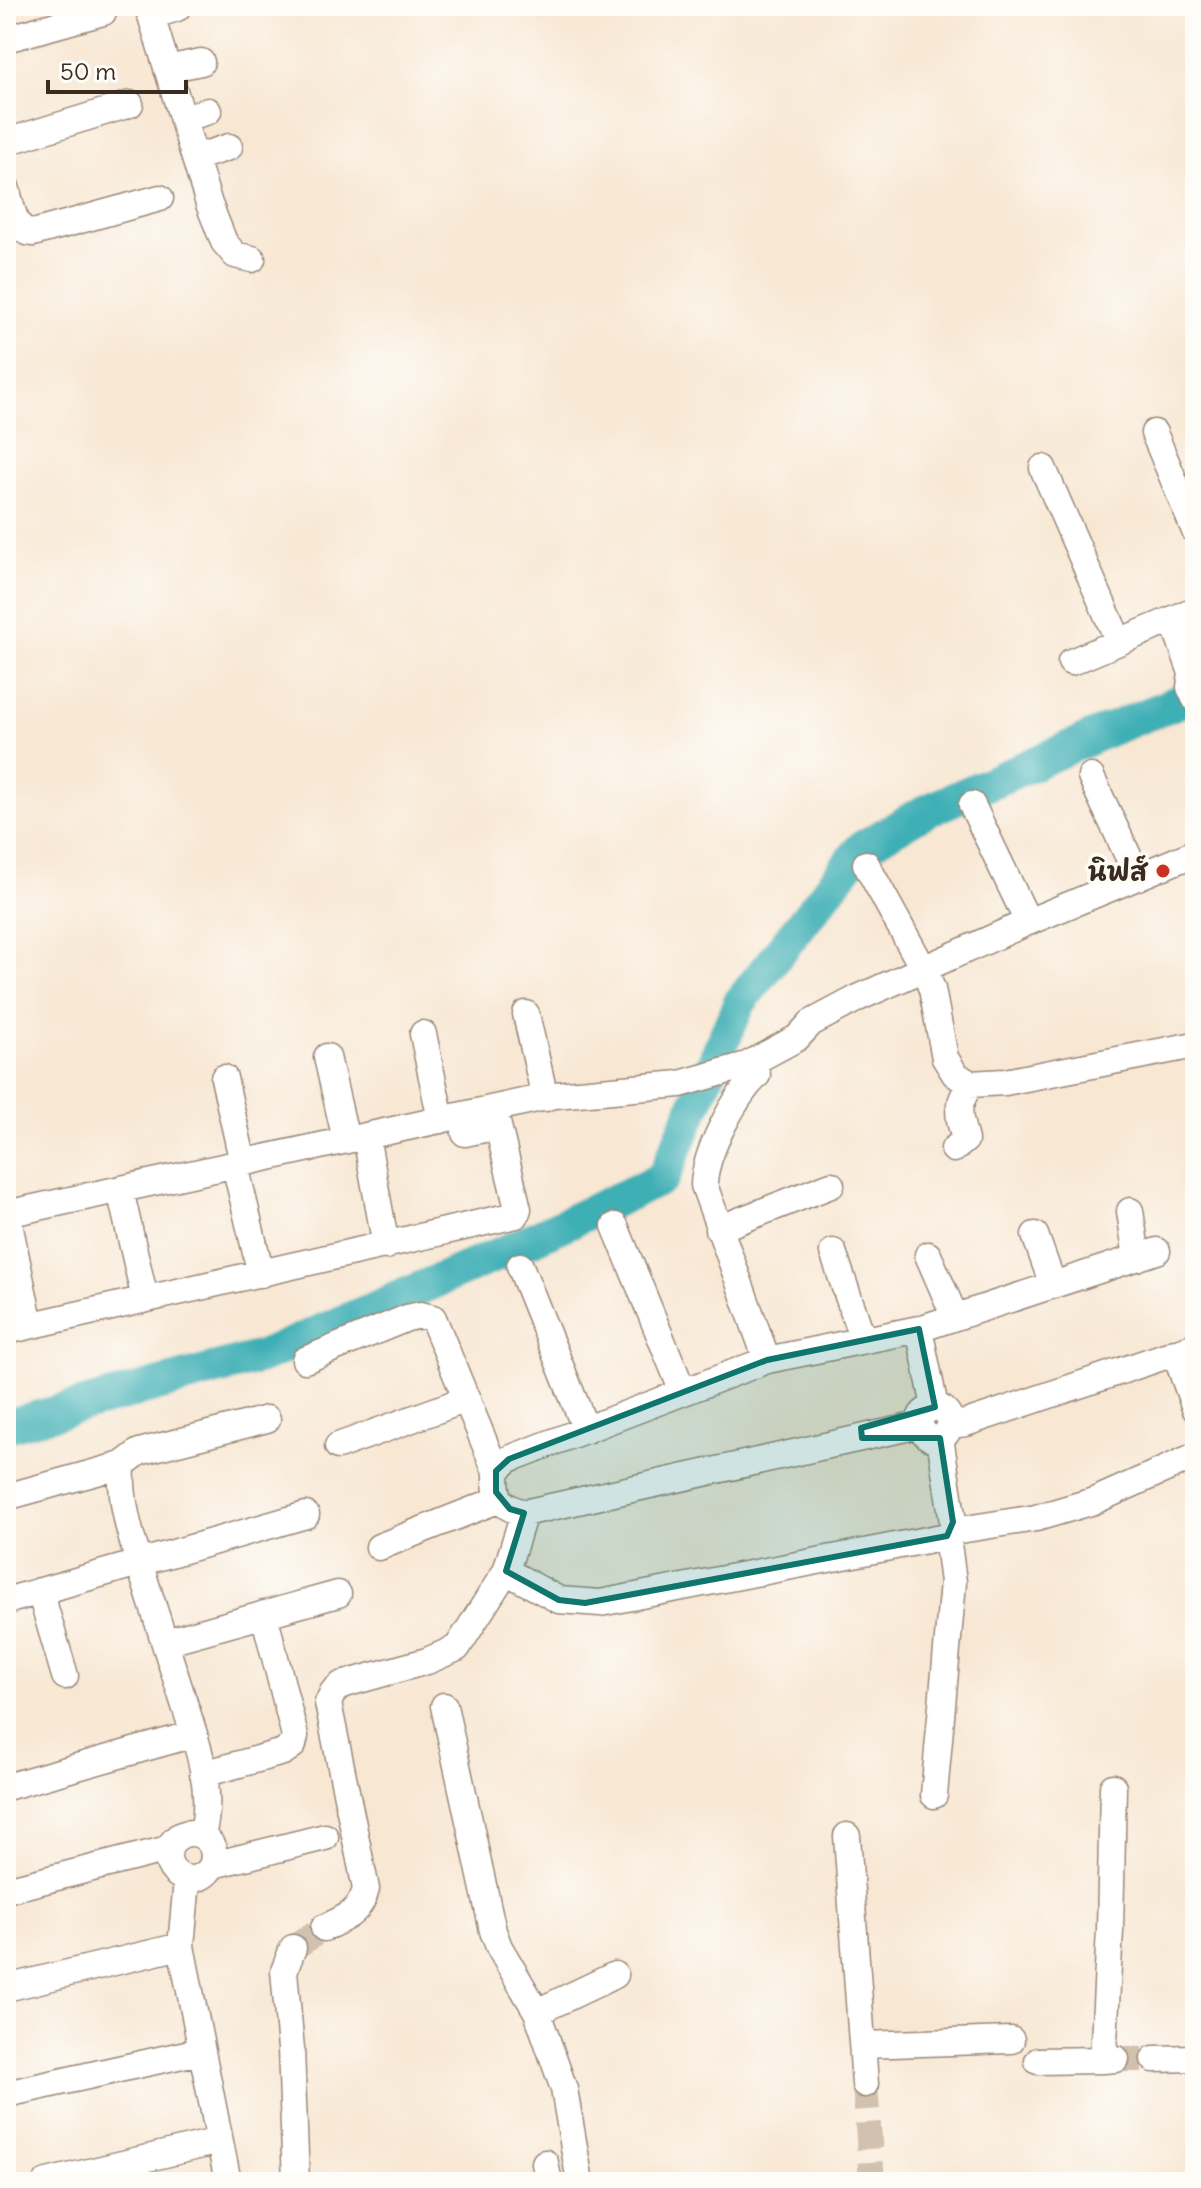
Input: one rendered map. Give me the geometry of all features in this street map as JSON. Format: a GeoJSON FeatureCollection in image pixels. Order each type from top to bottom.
{"type":"FeatureCollection","features":[{"type":"Feature","properties":{"kind":"street"},"geometry":{"type":"LineString","coordinates":[[177,8],[149,11],[167,69],[195,115],[195,158],[228,250],[252,259]]}},
{"type":"Feature","properties":{"kind":"street"},"geometry":{"type":"LineString","coordinates":[[6,39],[103,12]]}},
{"type":"Feature","properties":{"kind":"street"},"geometry":{"type":"LineString","coordinates":[[167,69],[201,62]]}},
{"type":"Feature","properties":{"kind":"street"},"geometry":{"type":"LineString","coordinates":[[6,142],[130,104]]}},
{"type":"Feature","properties":{"kind":"street"},"geometry":{"type":"LineString","coordinates":[[195,158],[229,147]]}},
{"type":"Feature","properties":{"kind":"street"},"geometry":{"type":"LineString","coordinates":[[6,187],[19,228],[25,233],[160,198]]}},
{"type":"Feature","properties":{"kind":"street"},"geometry":{"type":"LineString","coordinates":[[1154,433],[1195,531]]}},
{"type":"Feature","properties":{"kind":"street"},"geometry":{"type":"LineString","coordinates":[[1043,468],[1119,642]]}},
{"type":"Feature","properties":{"kind":"street"},"geometry":{"type":"LineString","coordinates":[[1071,662],[1174,619],[1177,679],[1192,691]]}},
{"type":"Feature","properties":{"kind":"street"},"geometry":{"type":"LineString","coordinates":[[1091,777],[1138,877]]}},
{"type":"Feature","properties":{"kind":"street"},"geometry":{"type":"LineString","coordinates":[[972,805],[1028,922]]}},
{"type":"Feature","properties":{"kind":"street"},"geometry":{"type":"LineString","coordinates":[[360,1143],[441,1120],[545,1098],[680,1084],[752,1070],[797,1038],[811,1023],[858,998],[1028,922],[1195,853]]}},
{"type":"Feature","properties":{"kind":"street"},"geometry":{"type":"LineString","coordinates":[[866,864],[932,989],[945,1058],[955,1074],[970,1084],[1005,1082],[1195,1045]]}},
{"type":"Feature","properties":{"kind":"street"},"geometry":{"type":"LineString","coordinates":[[526,1014],[545,1098]]}},
{"type":"Feature","properties":{"kind":"street"},"geometry":{"type":"LineString","coordinates":[[423,1034],[441,1120]]}},
{"type":"Feature","properties":{"kind":"street"},"geometry":{"type":"LineString","coordinates":[[327,1057],[360,1143],[386,1246]]}},
{"type":"Feature","properties":{"kind":"street"},"geometry":{"type":"LineString","coordinates":[[752,1070],[704,1170],[704,1185],[767,1360]]}},
{"type":"Feature","properties":{"kind":"street"},"geometry":{"type":"LineString","coordinates":[[224,1078],[261,1274]]}},
{"type":"Feature","properties":{"kind":"street"},"geometry":{"type":"LineString","coordinates":[[954,1149],[965,1140],[958,1110],[970,1084]]}},
{"type":"Feature","properties":{"kind":"street"},"geometry":{"type":"LineString","coordinates":[[498,1126],[518,1209],[516,1215],[386,1246],[18,1328],[6,1214],[239,1164],[360,1143],[498,1126]]}},
{"type":"Feature","properties":{"kind":"street"},"geometry":{"type":"LineString","coordinates":[[718,1229],[831,1185]]}},
{"type":"Feature","properties":{"kind":"street"},"geometry":{"type":"LineString","coordinates":[[120,1190],[145,1299]]}},
{"type":"Feature","properties":{"kind":"street"},"geometry":{"type":"LineString","coordinates":[[496,1471],[509,1459],[767,1360],[919,1329],[1147,1255],[1130,1211]]}},
{"type":"Feature","properties":{"kind":"street"},"geometry":{"type":"LineString","coordinates":[[615,1226],[683,1392]]}},
{"type":"Feature","properties":{"kind":"street"},"geometry":{"type":"LineString","coordinates":[[1035,1235],[1053,1285]]}},
{"type":"Feature","properties":{"kind":"street"},"geometry":{"type":"LineString","coordinates":[[833,1252],[863,1340]]}},
{"type":"Feature","properties":{"kind":"street"},"geometry":{"type":"LineString","coordinates":[[928,1255],[955,1317]]}},
{"type":"Feature","properties":{"kind":"street"},"geometry":{"type":"LineString","coordinates":[[520,1266],[586,1430]]}},
{"type":"Feature","properties":{"kind":"street"},"geometry":{"type":"LineString","coordinates":[[305,1360],[407,1318],[421,1315],[433,1318],[496,1471],[496,1492],[510,1509],[524,1513],[936,1424],[966,1423],[1185,1349],[1195,1408]]}},
{"type":"Feature","properties":{"kind":"street"},"geometry":{"type":"LineString","coordinates":[[919,1329],[936,1424],[953,1582],[934,1795]]}},
{"type":"Feature","properties":{"kind":"street"},"geometry":{"type":"LineString","coordinates":[[338,1446],[467,1399]]}},
{"type":"Feature","properties":{"kind":"street"},"geometry":{"type":"LineString","coordinates":[[6,1497],[122,1465],[139,1452],[267,1419]]}},
{"type":"Feature","properties":{"kind":"street"},"geometry":{"type":"LineString","coordinates":[[506,1571],[559,1600],[600,1603],[1036,1518],[1094,1501],[1195,1456]]}},
{"type":"Feature","properties":{"kind":"street"},"geometry":{"type":"LineString","coordinates":[[122,1465],[120,1488],[139,1563],[194,1734],[208,1797],[202,1835]]}},
{"type":"Feature","properties":{"kind":"street"},"geometry":{"type":"LineString","coordinates":[[379,1547],[500,1499]]}},
{"type":"Feature","properties":{"kind":"street"},"geometry":{"type":"LineString","coordinates":[[324,1928],[357,1912],[366,1889],[328,1703],[333,1692],[341,1685],[427,1661],[457,1648],[506,1571],[524,1513]]}},
{"type":"Feature","properties":{"kind":"street"},"geometry":{"type":"LineString","coordinates":[[6,1601],[306,1515]]}},
{"type":"Feature","properties":{"kind":"street"},"geometry":{"type":"LineString","coordinates":[[40,1591],[65,1676]]}},
{"type":"Feature","properties":{"kind":"street"},"geometry":{"type":"LineString","coordinates":[[165,1642],[338,1594]]}},
{"type":"Feature","properties":{"kind":"street"},"geometry":{"type":"LineString","coordinates":[[203,1774],[283,1752],[293,1745],[295,1736],[264,1614]]}},
{"type":"Feature","properties":{"kind":"street"},"geometry":{"type":"LineString","coordinates":[[444,1706],[493,1931],[537,2012],[564,2089],[580,2182]]}},
{"type":"Feature","properties":{"kind":"street"},"geometry":{"type":"LineString","coordinates":[[6,1787],[194,1734]]}},
{"type":"Feature","properties":{"kind":"street"},"geometry":{"type":"LineString","coordinates":[[1038,2061],[1110,2060],[1113,1787]]}},
{"type":"Feature","properties":{"kind":"street"},"geometry":{"type":"LineString","coordinates":[[189,1832],[202,1835],[212,1844],[215,1857],[211,1870],[201,1878],[187,1880],[175,1874],[168,1862],[168,1849],[176,1837],[189,1832]]}},
{"type":"Feature","properties":{"kind":"street"},"geometry":{"type":"LineString","coordinates":[[847,1836],[865,2084]]}},
{"type":"Feature","properties":{"kind":"street"},"geometry":{"type":"LineString","coordinates":[[213,1865],[325,1837]]}},
{"type":"Feature","properties":{"kind":"street"},"geometry":{"type":"LineString","coordinates":[[6,1890],[168,1849]]}},
{"type":"Feature","properties":{"kind":"street"},"geometry":{"type":"LineString","coordinates":[[187,1880],[181,1946],[228,2182]]}},
{"type":"Feature","properties":{"kind":"street"},"geometry":{"type":"LineString","coordinates":[[6,1988],[181,1946]]}},
{"type":"Feature","properties":{"kind":"street"},"geometry":{"type":"LineString","coordinates":[[293,1948],[284,1971],[291,2049],[296,2182]]}},
{"type":"Feature","properties":{"kind":"street"},"geometry":{"type":"LineString","coordinates":[[537,2012],[615,1975]]}},
{"type":"Feature","properties":{"kind":"street"},"geometry":{"type":"LineString","coordinates":[[863,2045],[1011,2040]]}},
{"type":"Feature","properties":{"kind":"street"},"geometry":{"type":"LineString","coordinates":[[6,2094],[200,2051]]}},
{"type":"Feature","properties":{"kind":"street"},"geometry":{"type":"LineString","coordinates":[[1154,2059],[1195,2058]]}},
{"type":"Feature","properties":{"kind":"street"},"geometry":{"type":"LineString","coordinates":[[47,2182],[219,2141]]}},
{"type":"Feature","properties":{"kind":"highlighted area"},"geometry":{"type":"Polygon","coordinates":[[[919,1329],[935,1407],[861,1428],[862,1438],[940,1438],[953,1522],[947,1536],[585,1603],[559,1600],[506,1571],[524,1513],[510,1509],[496,1492],[496,1471],[509,1459],[767,1360],[919,1329]]]}},
{"type":"Feature","properties":{"kind":"waterway"},"geometry":{"type":"LineString","coordinates":[[6,1426],[261,1357],[513,1248],[663,1178],[740,1002],[861,848],[922,813],[1195,695]]}},
{"type":"Feature","properties":{"kind":"tunnel"},"geometry":{"type":"LineString","coordinates":[[293,1948],[324,1928]]}},
{"type":"Feature","properties":{"kind":"tunnel"},"geometry":{"type":"LineString","coordinates":[[1116,2059],[1154,2059]]}},
{"type":"Feature","properties":{"kind":"tunnel"},"geometry":{"type":"LineString","coordinates":[[865,2084],[872,2182]]}},
{"type":"Feature","properties":{"kind":"place","name":"นิฟส์"},"geometry":{"type":"Point","coordinates":[1163,871]}}]}
